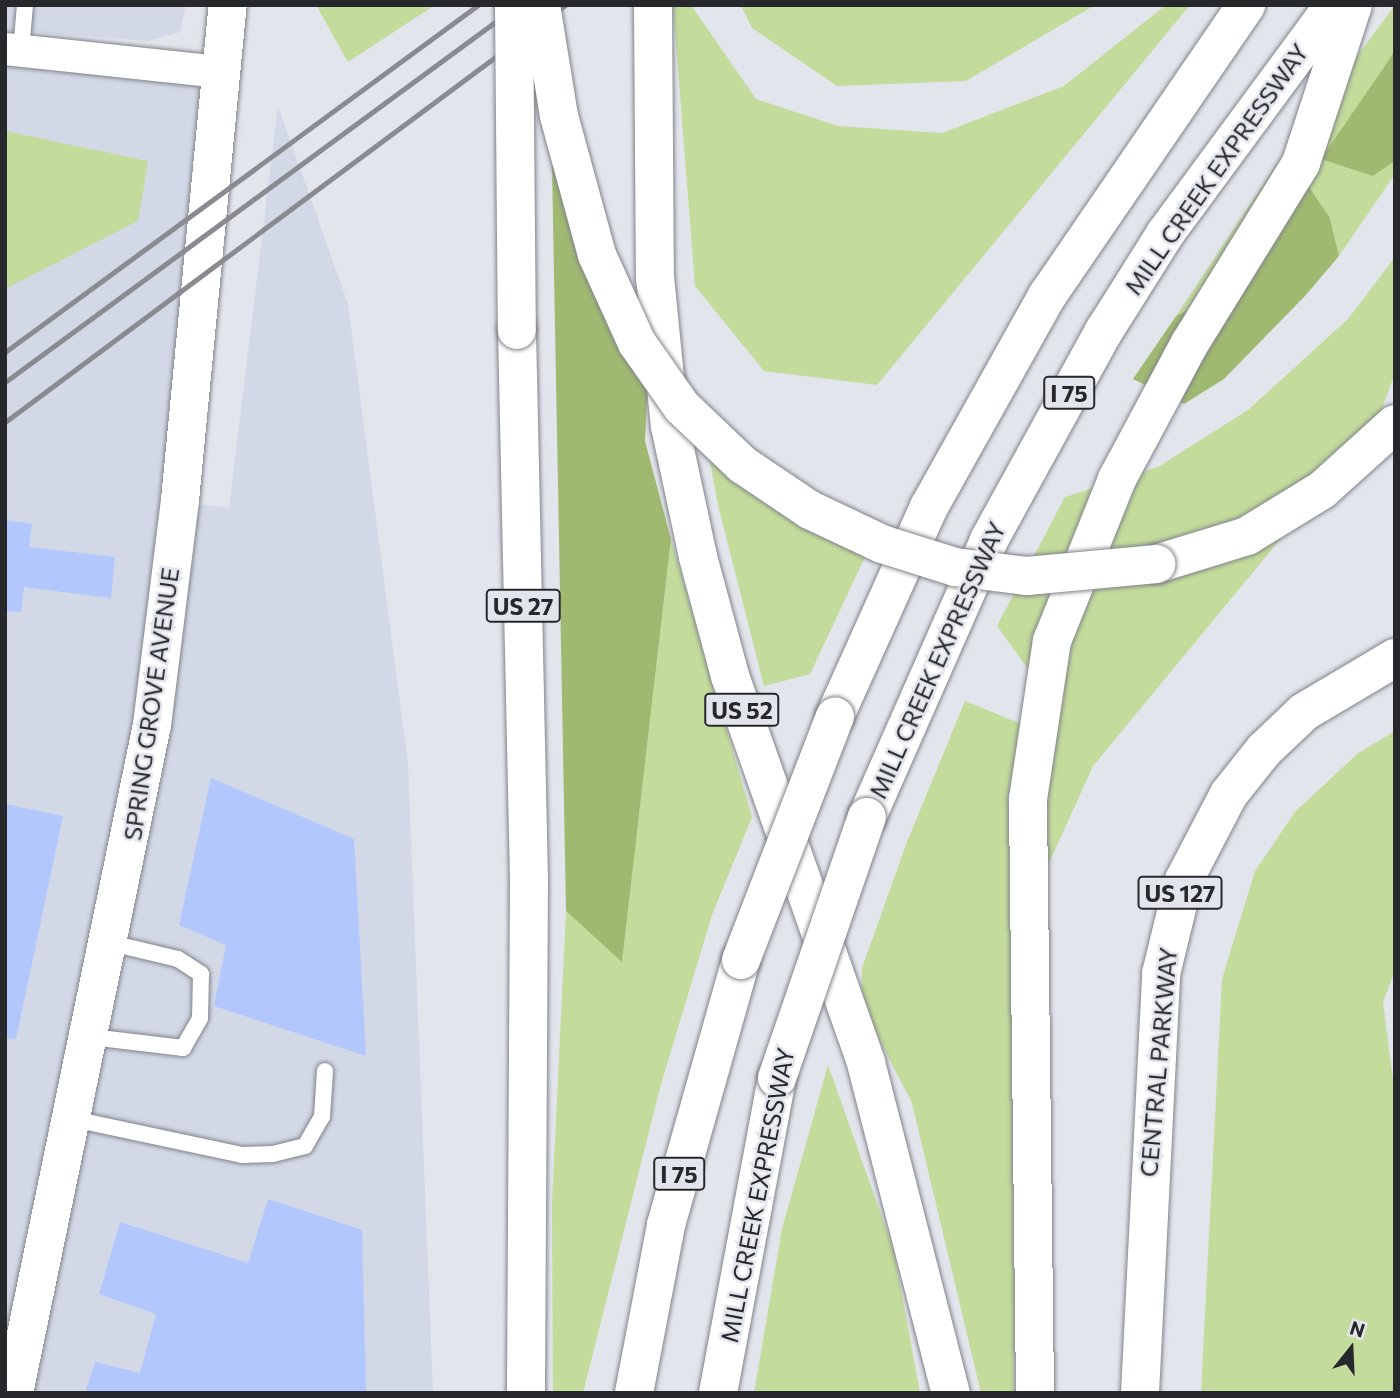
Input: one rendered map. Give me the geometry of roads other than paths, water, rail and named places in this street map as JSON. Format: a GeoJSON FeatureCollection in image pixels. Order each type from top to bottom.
{"type":"FeatureCollection","features":[{"type":"Feature","properties":{"kind":"main road","name":"SPRING GROVE AVENUE"},"geometry":{"type":"LineString","coordinates":[[14,1393],[111,943],[152,725],[182,486],[228,5]]}},
{"type":"Feature","properties":{"kind":"main road","name":"US 27"},"geometry":{"type":"LineString","coordinates":[[514,5],[517,330],[529,882],[526,1393]]}},
{"type":"Feature","properties":{"kind":"main road"},"geometry":{"type":"LineString","coordinates":[[541,5],[559,116],[597,255],[637,343],[682,407],[743,465],[810,510],[882,544],[955,567],[1027,576],[1156,564],[1247,536],[1322,490],[1395,424]]}},
{"type":"Feature","properties":{"kind":"main road","name":"US 52"},"geometry":{"type":"LineString","coordinates":[[653,5],[655,277],[670,426],[698,557],[730,677],[866,1063],[951,1393]]}},
{"type":"Feature","properties":{"kind":"main road","name":"I 75"},"geometry":{"type":"LineString","coordinates":[[634,1393],[666,1225],[741,960],[835,716],[929,507],[1047,296],[1246,5]]}},
{"type":"Feature","properties":{"kind":"main road","name":"MILL CREEK EXPRESSWAY"},"geometry":{"type":"LineString","coordinates":[[718,1393],[776,1078],[867,817],[989,540],[1104,331],[1165,234],[1334,5]]}},
{"type":"Feature","properties":{"kind":"main road"},"geometry":{"type":"LineString","coordinates":[[1035,1393],[1028,799],[1052,641],[1117,479],[1190,343],[1301,163],[1353,5]]}},
{"type":"Feature","properties":{"kind":"main road","name":"CENTRAL PARKWAY"},"geometry":{"type":"LineString","coordinates":[[1140,1393],[1161,974],[1184,880],[1229,794],[1264,750],[1304,712],[1395,658]]}},
{"type":"Feature","properties":{"kind":"street"},"geometry":{"type":"LineString","coordinates":[[13,50],[221,72]]}},
{"type":"Feature","properties":{"kind":"lane"},"geometry":{"type":"LineString","coordinates":[[13,50],[25,5]]}},
{"type":"Feature","properties":{"kind":"lane"},"geometry":{"type":"LineString","coordinates":[[91,1037],[183,1048],[200,1018],[201,974],[178,959],[111,943]]}},
{"type":"Feature","properties":{"kind":"lane"},"geometry":{"type":"LineString","coordinates":[[74,1119],[242,1155],[273,1154],[304,1146],[322,1116],[325,1071]]}},
{"type":"Feature","properties":{"kind":"railway"},"geometry":{"type":"LineString","coordinates":[[5,352],[478,5]]}},
{"type":"Feature","properties":{"kind":"railway"},"geometry":{"type":"LineString","coordinates":[[5,382],[518,5]]}},
{"type":"Feature","properties":{"kind":"railway"},"geometry":{"type":"LineString","coordinates":[[5,422],[565,5]]}}]}
